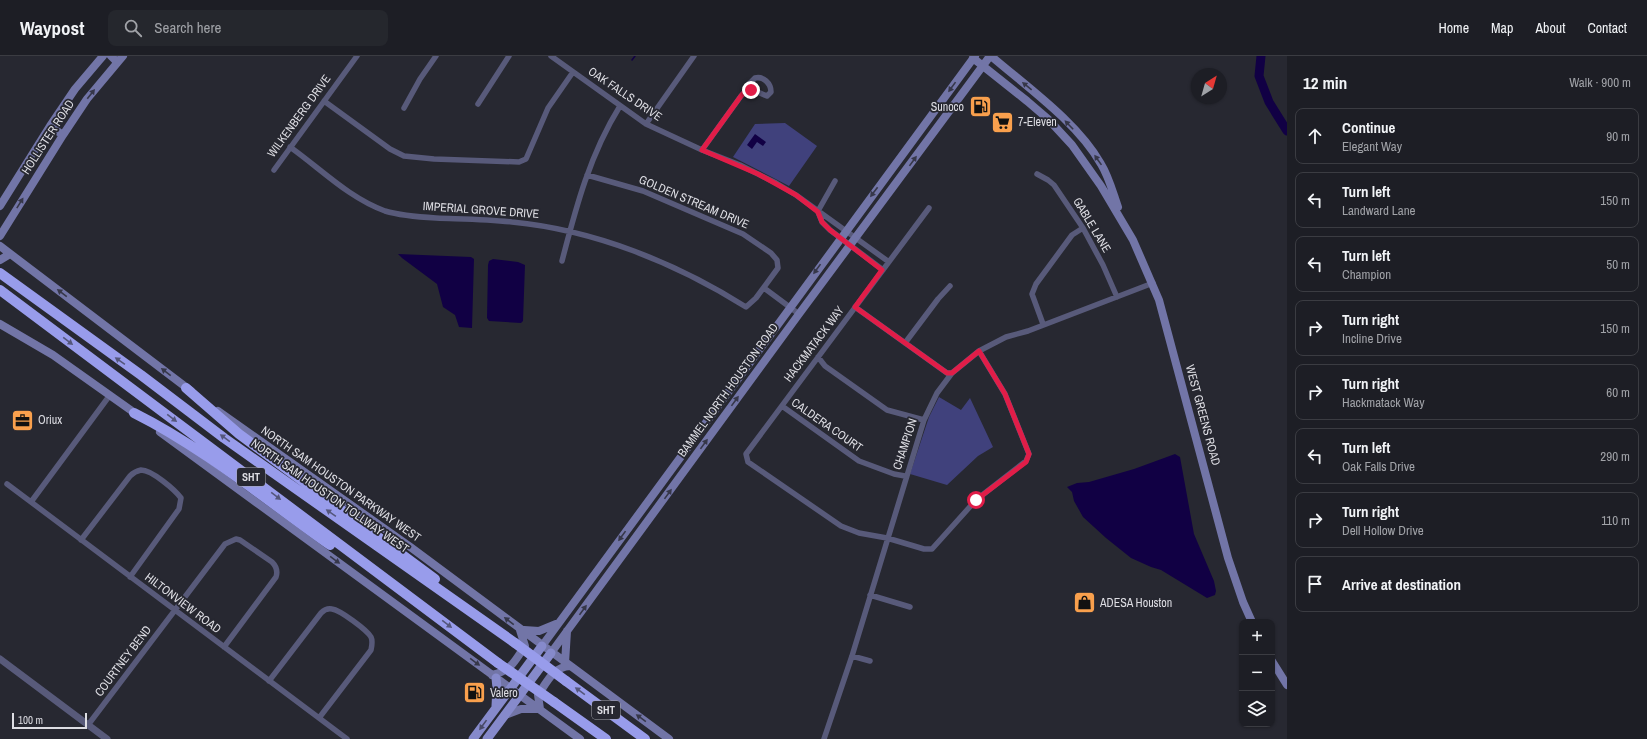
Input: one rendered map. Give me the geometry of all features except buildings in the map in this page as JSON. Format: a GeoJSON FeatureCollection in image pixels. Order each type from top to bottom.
{"type":"FeatureCollection","features":[{"type":"Feature","properties":{"kind":"highway","name":"NORTH SAM HOUSTON TOLLWAY WEST"},"geometry":{"type":"LineString","coordinates":[[0,273],[224,438],[515,643],[645,739]]}},
{"type":"Feature","properties":{"kind":"highway","name":"SHT"},"geometry":{"type":"LineString","coordinates":[[1,291],[498,663],[606,739]]}},
{"type":"Feature","properties":{"kind":"highway"},"geometry":{"type":"LineString","coordinates":[[186,388],[239,434],[425,570],[495,629]]}},
{"type":"Feature","properties":{"kind":"highway"},"geometry":{"type":"LineString","coordinates":[[134,413],[153,422],[222,467],[351,560],[431,612]]}},
{"type":"Feature","properties":{"kind":"main road","name":"HOLLISTER ROAD"},"geometry":{"type":"LineString","coordinates":[[0,206],[75,89],[103,56]]}},
{"type":"Feature","properties":{"kind":"main road","name":"BAMMEL NORTH HOUSTON ROAD"},"geometry":{"type":"LineString","coordinates":[[487,739],[798,314],[990,56]]}},
{"type":"Feature","properties":{"kind":"main road","name":"WEST GREENS ROAD"},"geometry":{"type":"LineString","coordinates":[[990,56],[1057,112],[1082,138],[1101,164],[1111,185],[1121,217]]}},
{"type":"Feature","properties":{"kind":"main road","name":"BAMMEL NORTH HOUSTON ROAD"},"geometry":{"type":"LineString","coordinates":[[472,739],[542,646],[703,424],[974,57]]}},
{"type":"Feature","properties":{"kind":"main road","name":"WEST GREENS ROAD"},"geometry":{"type":"LineString","coordinates":[[974,57],[1048,119],[1072,145],[1121,217],[1153,283],[1166,321],[1231,568],[1251,619]]}},
{"type":"Feature","properties":{"kind":"main road","name":"HOLLISTER ROAD"},"geometry":{"type":"LineString","coordinates":[[2,233],[63,135],[117,58]]}},
{"type":"Feature","properties":{"kind":"main road"},"geometry":{"type":"LineString","coordinates":[[1048,119],[1057,112]]}},
{"type":"Feature","properties":{"kind":"main road"},"geometry":{"type":"LineString","coordinates":[[50,126],[63,135]]}},
{"type":"Feature","properties":{"kind":"main road"},"geometry":{"type":"LineString","coordinates":[[912,142],[922,149]]}},
{"type":"Feature","properties":{"kind":"main road"},"geometry":{"type":"LineString","coordinates":[[0,260],[10,254],[2,233]]}},
{"type":"Feature","properties":{"kind":"main road","name":"NORTH SAM HOUSTON PARKWAY WEST"},"geometry":{"type":"LineString","coordinates":[[0,246],[186,388],[409,546],[551,653],[669,739]]}},
{"type":"Feature","properties":{"kind":"main road"},"geometry":{"type":"LineString","coordinates":[[0,324],[53,355],[110,395],[580,739]]}},
{"type":"Feature","properties":{"kind":"main road"},"geometry":{"type":"LineString","coordinates":[[703,424],[712,432]]}},
{"type":"Feature","properties":{"kind":"main road"},"geometry":{"type":"LineString","coordinates":[[645,505],[654,512]]}},
{"type":"Feature","properties":{"kind":"main road"},"geometry":{"type":"LineString","coordinates":[[520,629],[532,632],[539,631],[558,622]]}},
{"type":"Feature","properties":{"kind":"main road"},"geometry":{"type":"LineString","coordinates":[[494,676],[504,672],[510,667],[525,646],[520,629]]}},
{"type":"Feature","properties":{"kind":"main road"},"geometry":{"type":"LineString","coordinates":[[540,709],[538,695],[556,670],[568,664],[567,631]]}},
{"type":"Feature","properties":{"kind":"main road"},"geometry":{"type":"LineString","coordinates":[[1275,666],[1287,685]]}},
{"type":"Feature","properties":{"kind":"main road"},"geometry":{"type":"LineString","coordinates":[[494,676],[497,688],[495,708]]}},
{"type":"Feature","properties":{"kind":"main road"},"geometry":{"type":"LineString","coordinates":[[505,715],[521,709],[540,709]]}},
{"type":"Feature","properties":{"kind":"street","name":"WILKENBERG DRIVE"},"geometry":{"type":"LineString","coordinates":[[274,170],[357,56]]}},
{"type":"Feature","properties":{"kind":"street"},"geometry":{"type":"LineString","coordinates":[[404,108],[420,79],[436,56]]}},
{"type":"Feature","properties":{"kind":"street"},"geometry":{"type":"LineString","coordinates":[[478,104],[509,56]]}},
{"type":"Feature","properties":{"kind":"street","name":"OAK FALLS DRIVE"},"geometry":{"type":"LineString","coordinates":[[551,56],[646,124],[758,174],[796,195],[889,262]]}},
{"type":"Feature","properties":{"kind":"street"},"geometry":{"type":"LineString","coordinates":[[646,124],[694,56]]}},
{"type":"Feature","properties":{"kind":"street"},"geometry":{"type":"LineString","coordinates":[[324,101],[399,154],[415,158],[519,162],[526,159],[548,108],[573,72]]}},
{"type":"Feature","properties":{"kind":"street"},"geometry":{"type":"LineString","coordinates":[[702,150],[748,88]]}},
{"type":"Feature","properties":{"kind":"street"},"geometry":{"type":"LineString","coordinates":[[562,261],[586,175],[599,142],[620,106]]}},
{"type":"Feature","properties":{"kind":"street","name":"IMPERIAL GROVE DRIVE"},"geometry":{"type":"LineString","coordinates":[[290,147],[352,194],[371,205],[392,213],[423,217],[504,221],[570,231],[609,242],[689,275],[714,287],[746,307]]}},
{"type":"Feature","properties":{"kind":"street","name":"GABLE LANE"},"geometry":{"type":"LineString","coordinates":[[1037,174],[1054,185],[1083,228],[1103,265],[1117,297]]}},
{"type":"Feature","properties":{"kind":"street","name":"GOLDEN STREAM DRIVE"},"geometry":{"type":"LineString","coordinates":[[586,175],[643,191],[750,238],[771,253],[777,260],[778,268],[764,288],[746,307]]}},
{"type":"Feature","properties":{"kind":"street"},"geometry":{"type":"LineString","coordinates":[[818,212],[835,181]]}},
{"type":"Feature","properties":{"kind":"street","name":"HACKMATACK WAY"},"geometry":{"type":"LineString","coordinates":[[887,538],[859,533],[841,526],[748,462],[746,454],[929,208]]}},
{"type":"Feature","properties":{"kind":"street","name":"OAK FALLS DRIVE"},"geometry":{"type":"LineString","coordinates":[[818,212],[822,222],[840,238],[882,270]]}},
{"type":"Feature","properties":{"kind":"street"},"geometry":{"type":"LineString","coordinates":[[1042,324],[1032,294],[1033,290],[1072,235],[1083,228]]}},
{"type":"Feature","properties":{"kind":"street","name":"CHAMPION"},"geometry":{"type":"LineString","coordinates":[[824,739],[852,656],[905,476],[924,420],[937,393],[952,373],[979,351],[1006,337],[1153,283]]}},
{"type":"Feature","properties":{"kind":"street"},"geometry":{"type":"LineString","coordinates":[[905,343],[938,299],[950,286]]}},
{"type":"Feature","properties":{"kind":"street"},"geometry":{"type":"LineString","coordinates":[[764,288],[798,314]]}},
{"type":"Feature","properties":{"kind":"street"},"geometry":{"type":"LineString","coordinates":[[855,307],[947,373],[952,373]]}},
{"type":"Feature","properties":{"kind":"street"},"geometry":{"type":"LineString","coordinates":[[887,538],[924,549],[932,549],[976,500],[1026,462],[1029,454],[1005,394],[979,351]]}},
{"type":"Feature","properties":{"kind":"street"},"geometry":{"type":"LineString","coordinates":[[818,357],[825,366],[887,410],[924,420]]}},
{"type":"Feature","properties":{"kind":"street"},"geometry":{"type":"LineString","coordinates":[[31,502],[110,395]]}},
{"type":"Feature","properties":{"kind":"street","name":"CALDERA COURT"},"geometry":{"type":"LineString","coordinates":[[782,406],[858,461],[894,474],[905,476]]}},
{"type":"Feature","properties":{"kind":"street"},"geometry":{"type":"LineString","coordinates":[[82,540],[134,473],[142,470],[146,471],[177,492],[181,498],[181,506],[130,576]]}},
{"type":"Feature","properties":{"kind":"street","name":"HILTONVIEW ROAD"},"geometry":{"type":"LineString","coordinates":[[7,484],[347,739]]}},
{"type":"Feature","properties":{"kind":"street","name":"COURTNEY BEND"},"geometry":{"type":"LineString","coordinates":[[88,725],[225,544],[236,539],[240,540],[272,562],[275,565],[277,573],[276,577],[224,647]]}},
{"type":"Feature","properties":{"kind":"street"},"geometry":{"type":"LineString","coordinates":[[870,595],[910,607]]}},
{"type":"Feature","properties":{"kind":"street"},"geometry":{"type":"LineString","coordinates":[[269,681],[325,609],[331,608],[338,611],[368,633],[372,641],[371,650],[319,718]]}},
{"type":"Feature","properties":{"kind":"street"},"geometry":{"type":"LineString","coordinates":[[852,656],[870,661]]}},
{"type":"Feature","properties":{"kind":"street"},"geometry":{"type":"LineString","coordinates":[[0,659],[107,739]]}},
{"type":"Feature","properties":{"kind":"shaded area"},"geometry":{"type":"Polygon","coordinates":[[[785,123],[817,146],[789,186],[733,157],[755,124],[785,123]]]}},
{"type":"Feature","properties":{"kind":"shaded area"},"geometry":{"type":"Polygon","coordinates":[[[755,134],[766,142],[763,146],[757,142],[752,149],[747,145],[755,134]]]}},
{"type":"Feature","properties":{"kind":"shaded area"},"geometry":{"type":"Polygon","coordinates":[[[398,254],[471,257],[474,259],[472,328],[459,327],[455,315],[443,307],[437,284],[398,254]]]}},
{"type":"Feature","properties":{"kind":"shaded area"},"geometry":{"type":"Polygon","coordinates":[[[493,259],[518,262],[525,265],[523,321],[521,323],[489,321],[487,318],[488,265],[489,261],[493,259]]]}},
{"type":"Feature","properties":{"kind":"shaded area"},"geometry":{"type":"Polygon","coordinates":[[[939,397],[961,410],[970,398],[993,447],[978,456],[947,485],[910,474],[929,417],[939,397]]]}},
{"type":"Feature","properties":{"kind":"shaded area"},"geometry":{"type":"Polygon","coordinates":[[[1175,454],[1180,457],[1194,534],[1214,581],[1216,591],[1215,595],[1207,598],[1161,570],[1131,558],[1083,517],[1074,501],[1072,492],[1067,487],[1077,483],[1089,482],[1134,469],[1175,454]]]}},
{"type":"Feature","properties":{"kind":"waterway"},"geometry":{"type":"LineString","coordinates":[[632,60],[635,56]]}},
{"type":"Feature","properties":{"kind":"waterway"},"geometry":{"type":"LineString","coordinates":[[1261,56],[1259,76],[1269,102],[1287,131]]}},
{"type":"Feature","properties":{"kind":"place","name":"Sunoco"},"geometry":{"type":"Point","coordinates":[980,107]}},
{"type":"Feature","properties":{"kind":"place","name":"7-Eleven"},"geometry":{"type":"Point","coordinates":[1003,122]}},
{"type":"Feature","properties":{"kind":"place","name":"Oriux"},"geometry":{"type":"Point","coordinates":[22,420]}},
{"type":"Feature","properties":{"kind":"place","name":"ADESA Houston"},"geometry":{"type":"Point","coordinates":[1084,603]}},
{"type":"Feature","properties":{"kind":"place","name":"Valero"},"geometry":{"type":"Point","coordinates":[475,693]}},
{"type":"Feature","properties":{"kind":"route"},"geometry":{"type":"LineString","coordinates":[[751,90],[748,88],[741,96],[702,150],[740,165],[796,195],[818,212],[822,222],[835,235],[882,270],[855,307],[947,373],[952,373],[979,351],[1005,394],[1029,454],[1026,462],[976,500]]}}]}
